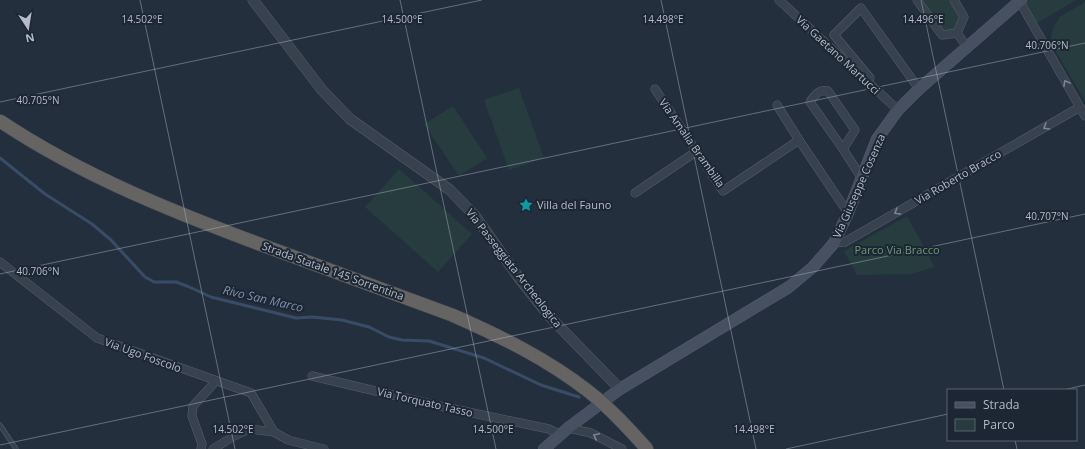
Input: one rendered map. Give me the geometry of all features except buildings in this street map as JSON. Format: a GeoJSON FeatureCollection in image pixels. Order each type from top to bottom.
{"type":"FeatureCollection","features":[{"type":"Feature","properties":{"kind":"highway","name":"Strada Statale 145 Sorrentina"},"geometry":{"type":"LineString","coordinates":[[0,121],[64,160],[104,180],[190,218],[452,315],[489,331],[557,368],[589,392],[621,420],[647,449]]}},
{"type":"Feature","properties":{"kind":"main road","name":"Via Giuseppe Cosenza"},"geometry":{"type":"LineString","coordinates":[[544,449],[620,390],[789,287],[812,267],[834,243],[848,213],[877,139],[898,110],[919,89],[1020,1]]}},
{"type":"Feature","properties":{"kind":"street","name":"Via Passeggiata Archeologica"},"geometry":{"type":"LineString","coordinates":[[253,0],[322,90],[350,119],[450,190],[475,216],[519,278],[550,317],[620,390]]}},
{"type":"Feature","properties":{"kind":"street","name":"Via Gaetano Martucci"},"geometry":{"type":"LineString","coordinates":[[779,0],[898,110]]}},
{"type":"Feature","properties":{"kind":"street"},"geometry":{"type":"LineString","coordinates":[[917,0],[942,35],[957,33]]}},
{"type":"Feature","properties":{"kind":"street"},"geometry":{"type":"LineString","coordinates":[[954,0],[964,17],[957,33]]}},
{"type":"Feature","properties":{"kind":"street"},"geometry":{"type":"LineString","coordinates":[[1020,1],[1085,116]]}},
{"type":"Feature","properties":{"kind":"street"},"geometry":{"type":"LineString","coordinates":[[870,78],[834,35],[861,8],[919,89]]}},
{"type":"Feature","properties":{"kind":"street"},"geometry":{"type":"LineString","coordinates":[[957,33],[967,47]]}},
{"type":"Feature","properties":{"kind":"street","name":"Via Amalia Brambilla"},"geometry":{"type":"LineString","coordinates":[[655,88],[723,191],[799,140]]}},
{"type":"Feature","properties":{"kind":"street"},"geometry":{"type":"LineString","coordinates":[[843,149],[855,130],[828,91],[823,90],[816,93],[810,102],[861,177]]}},
{"type":"Feature","properties":{"kind":"street"},"geometry":{"type":"LineString","coordinates":[[777,105],[848,213]]}},
{"type":"Feature","properties":{"kind":"street","name":"Via Roberto Bracco"},"geometry":{"type":"LineString","coordinates":[[834,243],[845,242],[1080,107]]}},
{"type":"Feature","properties":{"kind":"street"},"geometry":{"type":"LineString","coordinates":[[635,193],[697,151]]}},
{"type":"Feature","properties":{"kind":"street","name":"Via Ugo Foscolo"},"geometry":{"type":"LineString","coordinates":[[0,262],[97,338],[251,393],[274,432]]}},
{"type":"Feature","properties":{"kind":"street","name":"Via Torquato Tasso"},"geometry":{"type":"LineString","coordinates":[[312,376],[434,405],[549,429],[564,432],[591,433],[622,449]]}},
{"type":"Feature","properties":{"kind":"street"},"geometry":{"type":"LineString","coordinates":[[201,449],[202,444],[192,416],[193,406],[216,381]]}},
{"type":"Feature","properties":{"kind":"street"},"geometry":{"type":"LineString","coordinates":[[214,449],[234,436],[250,429],[274,432],[288,440],[324,449]]}},
{"type":"Feature","properties":{"kind":"lane"},"geometry":{"type":"LineString","coordinates":[[0,424],[16,449]]}},
{"type":"Feature","properties":{"kind":"green space"},"geometry":{"type":"Polygon","coordinates":[[[917,0],[954,0],[964,17],[957,33],[942,35],[917,0]]]}},
{"type":"Feature","properties":{"kind":"green space"},"geometry":{"type":"Polygon","coordinates":[[[1024,0],[1076,0],[1037,23],[1024,0]]]}},
{"type":"Feature","properties":{"kind":"green space"},"geometry":{"type":"Polygon","coordinates":[[[1085,2],[1085,101],[1056,52],[1051,38],[1054,26],[1060,17],[1085,2]]]}},
{"type":"Feature","properties":{"kind":"green space"},"geometry":{"type":"Polygon","coordinates":[[[519,88],[544,158],[509,170],[484,100],[519,88]]]}},
{"type":"Feature","properties":{"kind":"green space"},"geometry":{"type":"Polygon","coordinates":[[[453,106],[487,158],[459,176],[424,124],[453,106]]]}},
{"type":"Feature","properties":{"kind":"green space"},"geometry":{"type":"Polygon","coordinates":[[[399,169],[472,234],[438,272],[365,207],[399,169]]]}},
{"type":"Feature","properties":{"kind":"green space","name":"Parco Via Bracco"},"geometry":{"type":"Polygon","coordinates":[[[907,216],[935,267],[911,274],[857,275],[844,251],[907,216]]]}},
{"type":"Feature","properties":{"kind":"waterway","name":"Rivo San Marco"},"geometry":{"type":"LineString","coordinates":[[0,158],[45,194],[92,224],[111,240],[145,277],[154,282],[176,282],[211,297],[296,318],[312,317],[342,320],[369,327],[389,337],[402,340],[429,341],[484,358],[541,385],[579,397]]}},
{"type":"Feature","properties":{"kind":"place","name":"Villa del Fauno"},"geometry":{"type":"Point","coordinates":[526,205]}}]}
